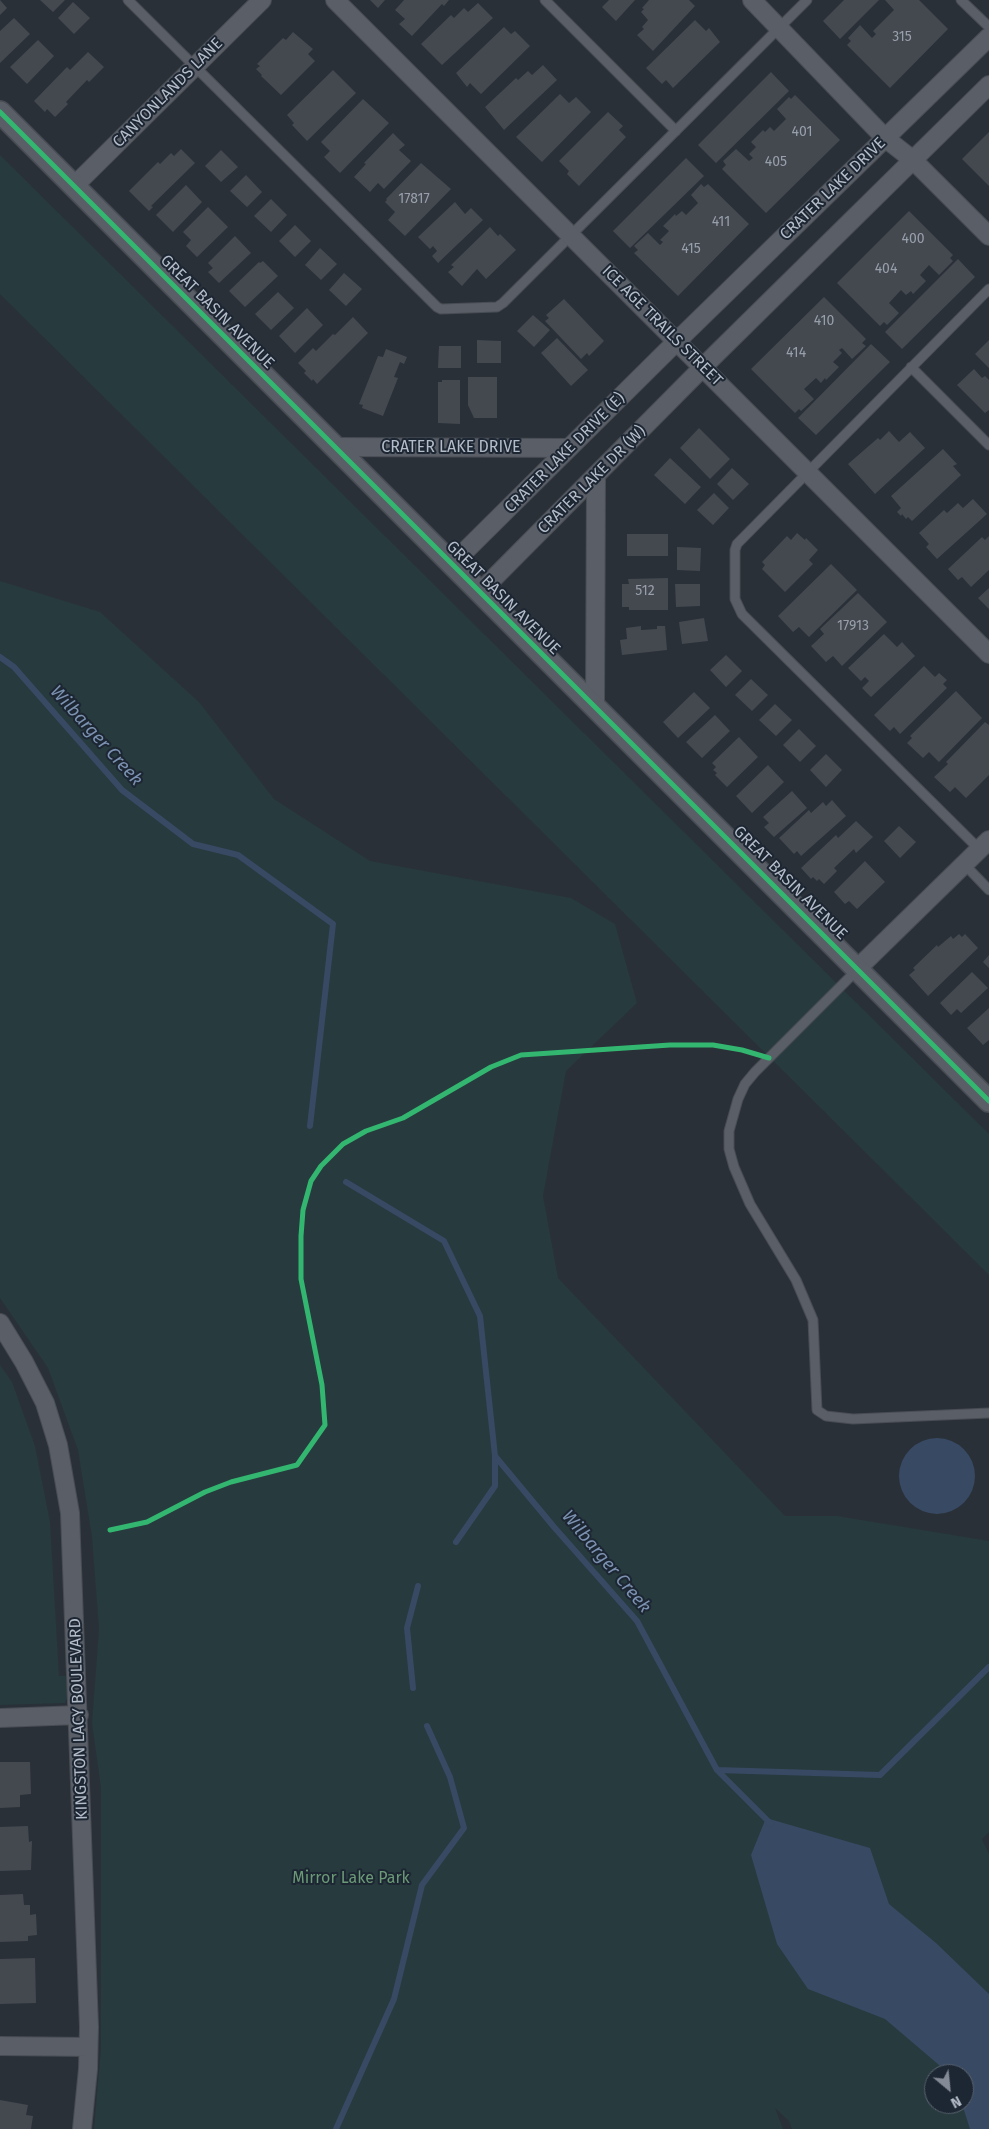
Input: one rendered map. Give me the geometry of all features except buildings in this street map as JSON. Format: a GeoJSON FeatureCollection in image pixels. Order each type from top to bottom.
{"type":"FeatureCollection","features":[{"type":"Feature","properties":{"kind":"street","name":"CANYONLANDS LANE"},"geometry":{"type":"LineString","coordinates":[[74,186],[262,0]]}},
{"type":"Feature","properties":{"kind":"street","name":"ICE AGE TRAILS STREET"},"geometry":{"type":"LineString","coordinates":[[335,0],[989,654]]}},
{"type":"Feature","properties":{"kind":"street"},"geometry":{"type":"LineString","coordinates":[[752,0],[886,138],[913,160],[989,236]]}},
{"type":"Feature","properties":{"kind":"street","name":"CRATER LAKE DRIVE"},"geometry":{"type":"LineString","coordinates":[[677,341],[989,37]]}},
{"type":"Feature","properties":{"kind":"street"},"geometry":{"type":"LineString","coordinates":[[703,367],[989,86]]}},
{"type":"Feature","properties":{"kind":"street","name":"GREAT BASIN AVENUE"},"geometry":{"type":"LineString","coordinates":[[0,112],[989,1101]]}},
{"type":"Feature","properties":{"kind":"street","name":"CRATER LAKE DRIVE (E)"},"geometry":{"type":"LineString","coordinates":[[452,564],[677,341]]}},
{"type":"Feature","properties":{"kind":"street","name":"CRATER LAKE DR (W)"},"geometry":{"type":"LineString","coordinates":[[480,592],[703,367]]}},
{"type":"Feature","properties":{"kind":"street","name":"CRATER LAKE DRIVE"},"geometry":{"type":"LineString","coordinates":[[334,447],[569,448]]}},
{"type":"Feature","properties":{"kind":"street"},"geometry":{"type":"LineString","coordinates":[[595,707],[596,476]]}},
{"type":"Feature","properties":{"kind":"street"},"geometry":{"type":"LineString","coordinates":[[858,968],[984,844]]}},
{"type":"Feature","properties":{"kind":"street","name":"KINGSTON LACY BOULEVARD"},"geometry":{"type":"LineString","coordinates":[[0,1323],[24,1362],[45,1403],[58,1445],[71,1522],[79,1715],[88,2047],[82,2129]]}},
{"type":"Feature","properties":{"kind":"street"},"geometry":{"type":"LineString","coordinates":[[0,1718],[79,1715]]}},
{"type":"Feature","properties":{"kind":"street"},"geometry":{"type":"LineString","coordinates":[[0,2046],[88,2047]]}},
{"type":"Feature","properties":{"kind":"lane"},"geometry":{"type":"LineString","coordinates":[[128,0],[436,307],[442,309],[497,308],[807,0]]}},
{"type":"Feature","properties":{"kind":"lane"},"geometry":{"type":"LineString","coordinates":[[544,0],[676,131]]}},
{"type":"Feature","properties":{"kind":"lane"},"geometry":{"type":"LineString","coordinates":[[961,0],[989,27]]}},
{"type":"Feature","properties":{"kind":"lane"},"geometry":{"type":"LineString","coordinates":[[984,844],[742,614],[735,599],[734,550],[737,544],[807,471],[989,289]]}},
{"type":"Feature","properties":{"kind":"lane"},"geometry":{"type":"LineString","coordinates":[[911,367],[989,445]]}},
{"type":"Feature","properties":{"kind":"lane"},"geometry":{"type":"LineString","coordinates":[[964,864],[989,890]]}},
{"type":"Feature","properties":{"kind":"lane"},"geometry":{"type":"LineString","coordinates":[[858,968],[745,1084],[738,1098],[729,1131],[729,1149],[734,1167],[750,1204],[796,1280],[813,1320],[817,1410],[826,1416],[853,1418],[989,1413]]}},
{"type":"Feature","properties":{"kind":"green space"},"geometry":{"type":"Polygon","coordinates":[[[0,155],[989,1134],[989,1275],[0,294],[0,155]]]}},
{"type":"Feature","properties":{"kind":"green space","name":"Mirror Lake Park"},"geometry":{"type":"Polygon","coordinates":[[[0,581],[100,612],[199,702],[274,799],[370,861],[571,898],[615,924],[637,1003],[566,1071],[543,1196],[558,1278],[785,1516],[837,1516],[989,1541],[989,1832],[982,1839],[989,1854],[989,2129],[792,2129],[789,2121],[775,2108],[783,2129],[94,2129],[101,2048],[101,1788],[92,1723],[99,1629],[92,1537],[78,1450],[48,1368],[0,1298],[0,581]]]}},
{"type":"Feature","properties":{"kind":"green space"},"geometry":{"type":"Polygon","coordinates":[[[0,1365],[12,1382],[35,1446],[50,1522],[59,1676],[66,1676],[68,1696],[65,1703],[0,1705],[0,1365]]]}},
{"type":"Feature","properties":{"kind":"water"},"geometry":{"type":"Polygon","coordinates":[[[937,1438],[952,1441],[964,1449],[972,1461],[975,1476],[972,1491],[964,1503],[952,1511],[937,1514],[922,1511],[910,1503],[902,1491],[899,1476],[902,1461],[910,1449],[922,1441],[937,1438]]]}},
{"type":"Feature","properties":{"kind":"water"},"geometry":{"type":"Polygon","coordinates":[[[766,1818],[870,1848],[889,1904],[936,1943],[989,1994],[989,2129],[970,2129],[965,2114],[974,2114],[974,2064],[938,2064],[885,2019],[808,1989],[777,1944],[751,1855],[766,1818]]]}},
{"type":"Feature","properties":{"kind":"waterway","name":"Wilbarger Creek"},"geometry":{"type":"LineString","coordinates":[[0,657],[14,667],[122,790],[193,844],[238,855],[333,924],[310,1126]]}},
{"type":"Feature","properties":{"kind":"waterway","name":"Wilbarger Creek"},"geometry":{"type":"LineString","coordinates":[[346,1182],[444,1241],[480,1316],[495,1456],[495,1486],[456,1542]]}},
{"type":"Feature","properties":{"kind":"waterway","name":"Wilbarger Creek"},"geometry":{"type":"LineString","coordinates":[[495,1456],[554,1527],[637,1621],[717,1770],[880,1775],[989,1667]]}},
{"type":"Feature","properties":{"kind":"waterway"},"geometry":{"type":"LineString","coordinates":[[413,1688],[407,1628],[418,1586]]}},
{"type":"Feature","properties":{"kind":"waterway"},"geometry":{"type":"LineString","coordinates":[[336,2129],[394,1999],[422,1885],[464,1828],[450,1777],[427,1726]]}},
{"type":"Feature","properties":{"kind":"waterway"},"geometry":{"type":"LineString","coordinates":[[717,1770],[771,1824]]}},
{"type":"Feature","properties":{"kind":"cycle path"},"geometry":{"type":"LineString","coordinates":[[0,112],[989,1101]]}},
{"type":"Feature","properties":{"kind":"cycle path"},"geometry":{"type":"LineString","coordinates":[[110,1530],[147,1522],[205,1492],[231,1482],[297,1465],[325,1425],[322,1385],[301,1279],[301,1236],[303,1210],[311,1181],[321,1166],[343,1144],[366,1131],[403,1118],[491,1067],[521,1055],[670,1045],[713,1045],[742,1050],[769,1058]]}}]}
